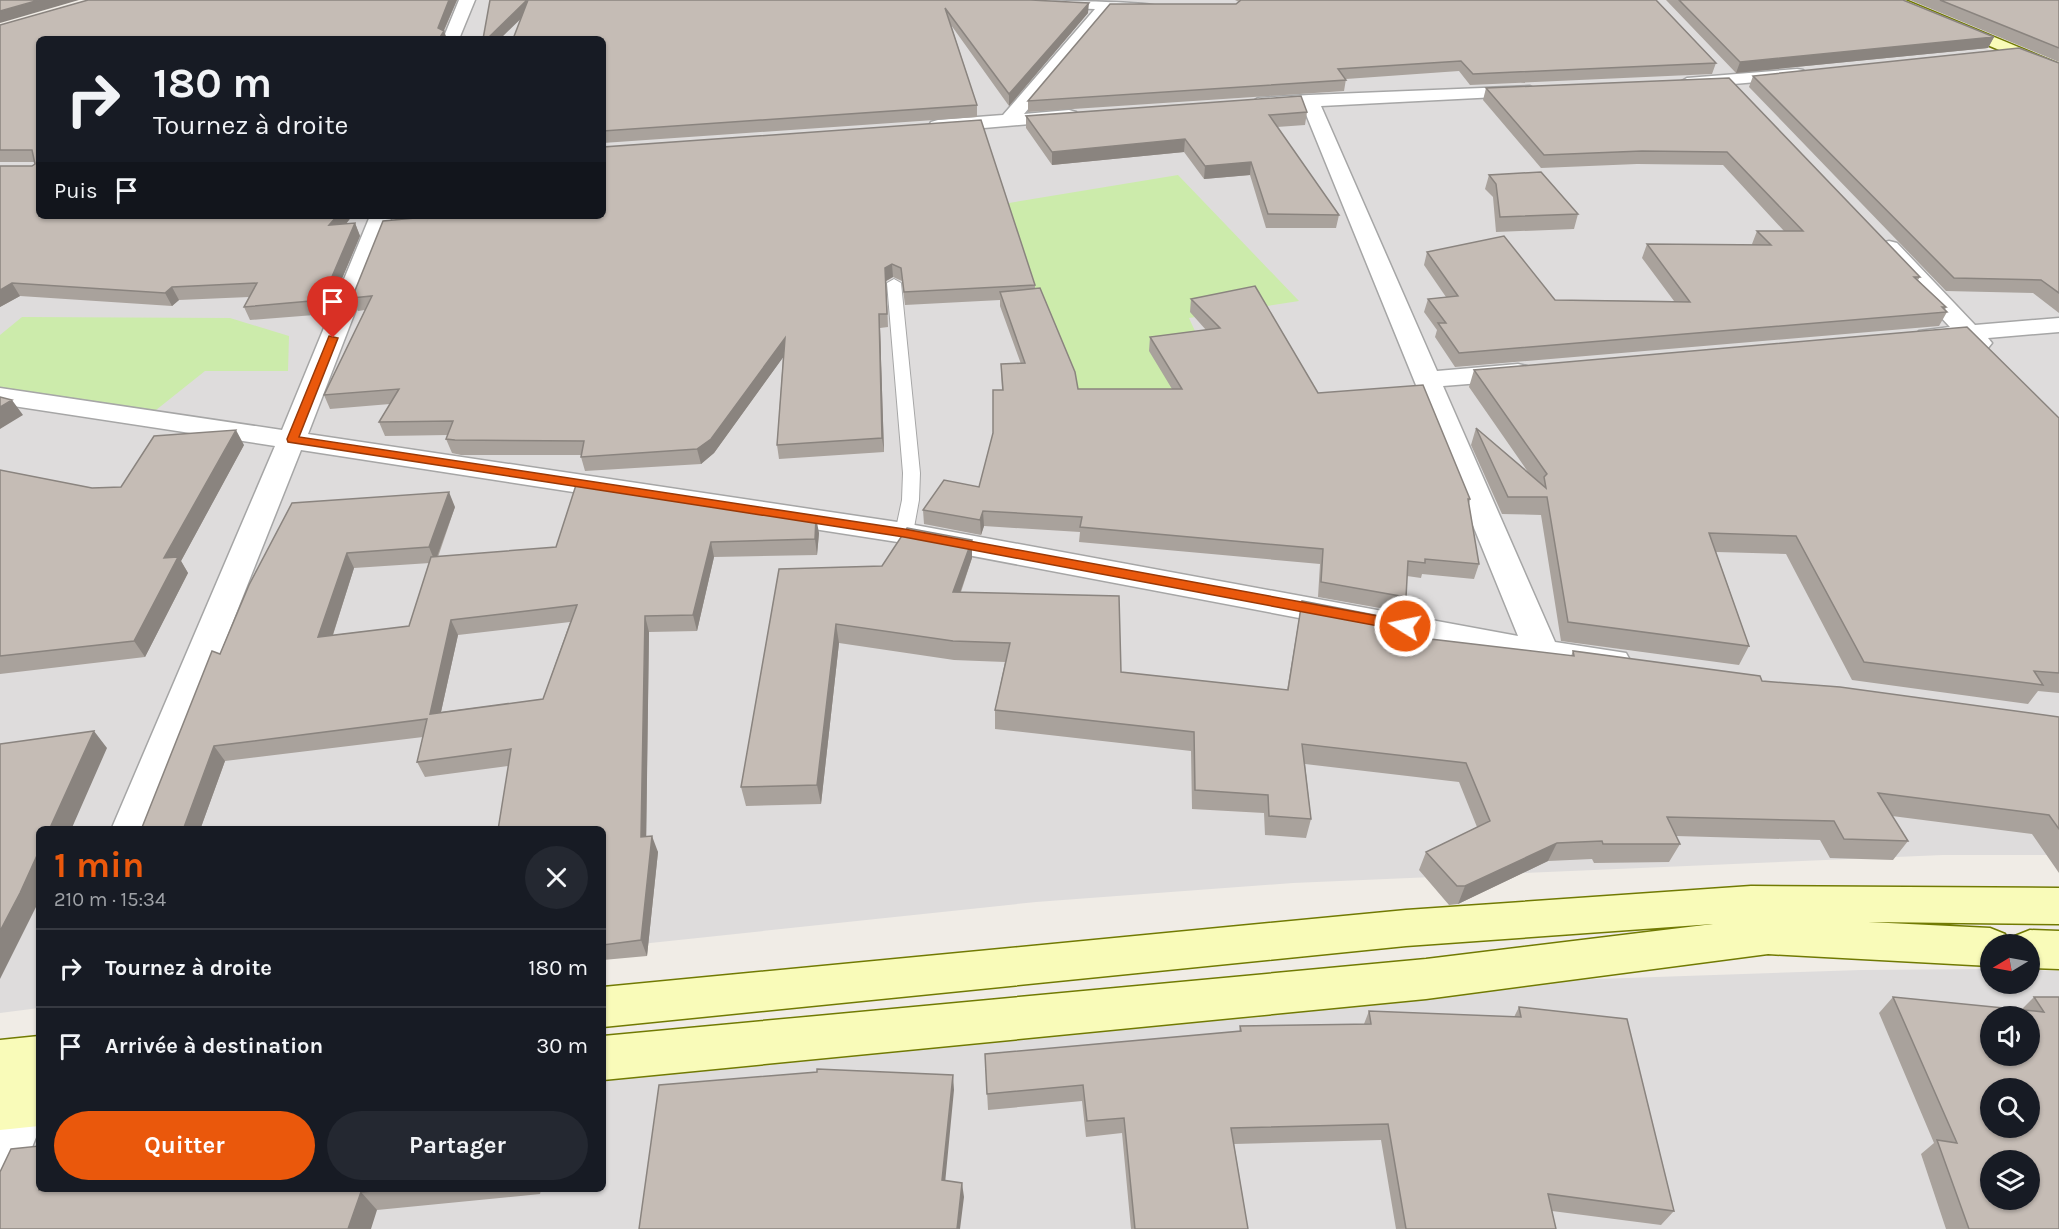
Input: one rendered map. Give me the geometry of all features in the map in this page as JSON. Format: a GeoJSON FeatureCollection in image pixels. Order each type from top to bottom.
{"type":"FeatureCollection","features":[{"type":"Feature","properties":{"kind":"street"},"geometry":{"type":"LineString","coordinates":[[452,36],[467,0]]}},
{"type":"Feature","properties":{"kind":"street"},"geometry":{"type":"LineString","coordinates":[[975,0],[1163,7]]}},
{"type":"Feature","properties":{"kind":"street"},"geometry":{"type":"LineString","coordinates":[[1892,0],[2059,70]]}},
{"type":"Feature","properties":{"kind":"street"},"geometry":{"type":"LineString","coordinates":[[1009,120],[1107,4]]}},
{"type":"Feature","properties":{"kind":"street"},"geometry":{"type":"LineString","coordinates":[[1978,55],[2013,51]]}},
{"type":"Feature","properties":{"kind":"street"},"geometry":{"type":"LineString","coordinates":[[1707,57],[1747,98]]}},
{"type":"Feature","properties":{"kind":"street"},"geometry":{"type":"LineString","coordinates":[[1672,84],[1731,81],[1813,72]]}},
{"type":"Feature","properties":{"kind":"street"},"geometry":{"type":"LineString","coordinates":[[1240,105],[1309,100],[1544,91]]}},
{"type":"Feature","properties":{"kind":"street"},"geometry":{"type":"LineString","coordinates":[[1309,100],[1542,652]]}},
{"type":"Feature","properties":{"kind":"street"},"geometry":{"type":"LineString","coordinates":[[925,127],[1090,115]]}},
{"type":"Feature","properties":{"kind":"street"},"geometry":{"type":"LineString","coordinates":[[132,826],[292,439],[380,219]]}},
{"type":"Feature","properties":{"kind":"street"},"geometry":{"type":"LineString","coordinates":[[1879,237],[1994,358]]}},
{"type":"Feature","properties":{"kind":"street"},"geometry":{"type":"LineString","coordinates":[[1899,339],[2059,325]]}},
{"type":"Feature","properties":{"kind":"street"},"geometry":{"type":"LineString","coordinates":[[1427,380],[1545,369]]}},
{"type":"Feature","properties":{"kind":"street"},"geometry":{"type":"LineString","coordinates":[[0,396],[904,533],[1542,652],[1648,666]]}},
{"type":"Feature","properties":{"kind":"street"},"geometry":{"type":"LineString","coordinates":[[606,1008],[1406,928],[1739,905],[2059,906]]}},
{"type":"Feature","properties":{"kind":"street"},"geometry":{"type":"LineString","coordinates":[[606,1058],[1426,979],[1768,936],[1980,947]]}},
{"type":"Feature","properties":{"kind":"street"},"geometry":{"type":"LineString","coordinates":[[2040,949],[2059,950]]}},
{"type":"Feature","properties":{"kind":"street"},"geometry":{"type":"LineString","coordinates":[[0,1167],[22,1105]]}},
{"type":"Feature","properties":{"kind":"lane"},"geometry":{"type":"LineString","coordinates":[[894,283],[905,415],[913,456],[912,501],[904,533]]}},
{"type":"Feature","properties":{"kind":"shaded area"},"geometry":{"type":"Polygon","coordinates":[[[128,0],[1870,0],[2059,79],[2059,855],[1943,855],[1293,883],[1036,902],[606,948],[606,826],[36,826],[36,1008],[0,1013],[0,38],[128,0]]]}},
{"type":"Feature","properties":{"kind":"shaded area"},"geometry":{"type":"Polygon","coordinates":[[[1980,969],[1980,994],[2040,994],[2040,970],[2059,971],[2059,1229],[0,1229],[36,1135],[36,1192],[606,1192],[606,1071],[1511,982],[1861,970],[1980,969]]]}},
{"type":"Feature","properties":{"kind":"green space"},"geometry":{"type":"Polygon","coordinates":[[[1178,175],[1299,301],[1189,318],[1230,408],[1089,413],[979,208],[1178,175]]]}},
{"type":"Feature","properties":{"kind":"green space"},"geometry":{"type":"Polygon","coordinates":[[[22,317],[230,318],[289,336],[288,371],[205,371],[146,418],[0,396],[0,335],[22,317]]]}},
{"type":"Feature","properties":{"kind":"building"},"geometry":{"type":"Polygon","coordinates":[[[0,0],[39,0],[0,11],[0,0]]]}},
{"type":"Feature","properties":{"kind":"building"},"geometry":{"type":"Polygon","coordinates":[[[88,0],[449,0],[438,28],[444,31],[441,36],[36,36],[36,219],[334,219],[329,225],[355,223],[322,300],[244,307],[257,283],[172,287],[165,293],[12,283],[0,290],[0,166],[32,166],[35,164],[32,150],[0,150],[0,25],[88,0]]]}},
{"type":"Feature","properties":{"kind":"building"},"geometry":{"type":"Polygon","coordinates":[[[490,0],[527,0],[490,36],[484,36],[490,0]]]}},
{"type":"Feature","properties":{"kind":"building"},"geometry":{"type":"Polygon","coordinates":[[[528,0],[1031,0],[1089,3],[1009,94],[945,8],[977,105],[606,131],[606,36],[514,36],[528,0]]]}},
{"type":"Feature","properties":{"kind":"building"},"geometry":{"type":"Polygon","coordinates":[[[1241,0],[1656,0],[1716,63],[1473,74],[1461,61],[1338,69],[1346,80],[1028,101],[1110,4],[1236,4],[1241,0]]]}},
{"type":"Feature","properties":{"kind":"building"},"geometry":{"type":"Polygon","coordinates":[[[1679,0],[1903,0],[1994,37],[1740,62],[1679,0]]]}},
{"type":"Feature","properties":{"kind":"building"},"geometry":{"type":"Polygon","coordinates":[[[1940,0],[2059,0],[2059,48],[1940,0]]]}},
{"type":"Feature","properties":{"kind":"building"},"geometry":{"type":"Polygon","coordinates":[[[2019,48],[2059,63],[2059,293],[2041,280],[1954,278],[1753,76],[2019,48]]]}},
{"type":"Feature","properties":{"kind":"building"},"geometry":{"type":"Polygon","coordinates":[[[1729,78],[1920,277],[1914,277],[1946,307],[1942,307],[1947,312],[1459,353],[1438,323],[1446,323],[1428,299],[1458,296],[1427,252],[1504,236],[1555,300],[1690,302],[1647,244],[1771,245],[1757,231],[1803,231],[1727,152],[1642,151],[1544,155],[1486,88],[1729,78]]]}},
{"type":"Feature","properties":{"kind":"building"},"geometry":{"type":"Polygon","coordinates":[[[1301,96],[1307,112],[1269,115],[1339,215],[1268,214],[1251,162],[1205,166],[1185,139],[1052,152],[1026,116],[1301,96]]]}},
{"type":"Feature","properties":{"kind":"building"},"geometry":{"type":"Polygon","coordinates":[[[981,120],[1035,285],[904,292],[901,268],[892,264],[885,268],[887,314],[879,314],[882,438],[777,445],[785,338],[711,439],[697,449],[581,457],[584,441],[446,439],[453,421],[379,422],[399,389],[324,395],[372,296],[352,298],[383,221],[405,219],[606,219],[606,147],[981,120]]]}},
{"type":"Feature","properties":{"kind":"building"},"geometry":{"type":"Polygon","coordinates":[[[1541,172],[1578,214],[1500,217],[1496,184],[1489,175],[1541,172]]]}},
{"type":"Feature","properties":{"kind":"building"},"geometry":{"type":"Polygon","coordinates":[[[1255,286],[1318,393],[1423,385],[1470,499],[1468,499],[1479,564],[1425,559],[1425,563],[1408,561],[1406,597],[1321,582],[1323,549],[1080,527],[1082,517],[983,511],[980,520],[923,510],[944,480],[979,487],[993,433],[993,390],[1003,390],[1001,364],[1025,363],[1000,292],[1040,288],[1075,372],[1078,389],[1182,389],[1150,337],[1220,328],[1191,299],[1255,286]]]}},
{"type":"Feature","properties":{"kind":"building"},"geometry":{"type":"Polygon","coordinates":[[[1967,327],[2059,418],[2059,673],[2034,671],[2043,685],[1864,662],[1796,536],[1709,533],[1749,646],[1568,622],[1547,497],[1508,497],[1476,428],[1546,488],[1544,477],[1547,474],[1474,370],[1967,327]]]}},
{"type":"Feature","properties":{"kind":"building"},"geometry":{"type":"Polygon","coordinates":[[[0,397],[12,400],[0,407],[0,397]]]}},
{"type":"Feature","properties":{"kind":"building"},"geometry":{"type":"Polygon","coordinates":[[[236,430],[164,558],[178,557],[134,641],[0,656],[0,470],[92,488],[121,487],[154,436],[236,430]]]}},
{"type":"Feature","properties":{"kind":"building"},"geometry":{"type":"Polygon","coordinates":[[[576,485],[816,517],[815,539],[711,542],[693,615],[645,616],[641,837],[652,836],[641,940],[606,945],[606,826],[499,826],[511,749],[417,762],[427,719],[214,746],[184,826],[143,826],[212,651],[220,654],[249,585],[292,503],[449,492],[429,547],[347,553],[318,637],[409,626],[431,557],[556,547],[576,485]],[[577,605],[451,620],[430,714],[543,699],[577,605]]]}},
{"type":"Feature","properties":{"kind":"building"},"geometry":{"type":"Polygon","coordinates":[[[907,528],[972,540],[953,592],[1119,596],[1121,672],[1288,690],[1302,601],[1406,621],[1405,636],[1574,656],[1573,651],[1760,676],[1762,681],[1840,687],[2059,717],[2059,829],[2049,815],[1878,793],[1908,841],[1844,839],[1834,821],[1667,817],[1680,844],[1603,844],[1602,841],[1557,843],[1465,886],[1457,886],[1426,852],[1490,821],[1466,763],[1302,744],[1311,819],[1269,816],[1268,795],[1195,790],[1194,732],[995,710],[1010,643],[953,641],[836,624],[817,785],[741,787],[779,569],[882,566],[907,528]]]}},
{"type":"Feature","properties":{"kind":"building"},"geometry":{"type":"Polygon","coordinates":[[[94,731],[51,826],[36,826],[36,858],[0,931],[0,744],[94,731]]]}},
{"type":"Feature","properties":{"kind":"building"},"geometry":{"type":"Polygon","coordinates":[[[1893,997],[1984,1006],[1980,1006],[1980,1066],[2040,1066],[2040,1012],[2044,1012],[2034,997],[2059,997],[2059,1229],[1969,1229],[1937,1140],[1957,1143],[1893,997]]]}},
{"type":"Feature","properties":{"kind":"building"},"geometry":{"type":"Polygon","coordinates":[[[1519,1007],[1627,1019],[1674,1211],[1548,1194],[1556,1229],[1406,1229],[1388,1124],[1231,1128],[1248,1229],[1135,1229],[1124,1118],[1087,1121],[1083,1085],[987,1094],[985,1054],[1241,1031],[1240,1026],[1371,1024],[1369,1011],[1521,1017],[1519,1007]]]}},
{"type":"Feature","properties":{"kind":"building"},"geometry":{"type":"Polygon","coordinates":[[[817,1069],[953,1075],[942,1180],[962,1183],[957,1229],[639,1229],[659,1085],[817,1072],[817,1069]]]}},
{"type":"Feature","properties":{"kind":"building"},"geometry":{"type":"Polygon","coordinates":[[[36,1146],[36,1192],[361,1192],[348,1229],[0,1229],[0,1172],[11,1149],[36,1146]]]}},
{"type":"Feature","properties":{"kind":"route"},"geometry":{"type":"LineString","coordinates":[[333,338],[292,439],[904,533],[1405,626]]}}]}
